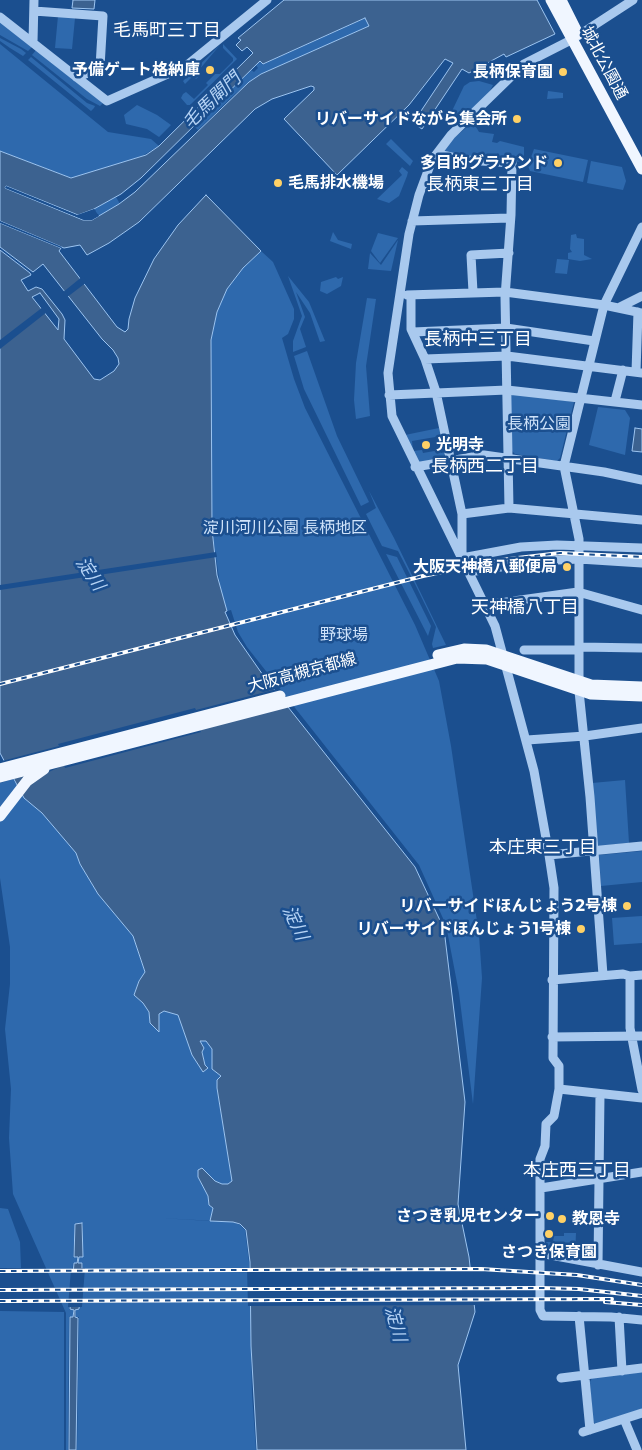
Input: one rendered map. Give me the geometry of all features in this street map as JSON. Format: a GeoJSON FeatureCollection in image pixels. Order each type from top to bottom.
{"type":"FeatureCollection","features":[{"type":"Feature","properties":{"kind":"main road","name":"城北公園通"},"geometry":{"type":"LineString","coordinates":[[552,0],[563,13],[642,153]]}},
{"type":"Feature","properties":{"kind":"main road","name":"城北公園通"},"geometry":{"type":"LineString","coordinates":[[561,0],[563,13]]}},
{"type":"Feature","properties":{"kind":"main road","name":"城北公園通"},"geometry":{"type":"LineString","coordinates":[[576,37],[642,169]]}},
{"type":"Feature","properties":{"kind":"main road","name":"大阪高槻京都線"},"geometry":{"type":"LineString","coordinates":[[0,778],[462,653]]}},
{"type":"Feature","properties":{"kind":"main road","name":"大阪高槻京都線"},"geometry":{"type":"LineString","coordinates":[[0,769],[462,653],[479,653],[519,659],[579,686],[594,695],[642,696]]}},
{"type":"Feature","properties":{"kind":"main road","name":"大阪高槻京都線"},"geometry":{"type":"LineString","coordinates":[[579,686],[642,687]]}},
{"type":"Feature","properties":{"kind":"main road","name":"大阪高槻京都線"},"geometry":{"type":"LineString","coordinates":[[0,816],[27,781],[54,763]]}},
{"type":"Feature","properties":{"kind":"street"},"geometry":{"type":"LineString","coordinates":[[33,42],[34,0]]}},
{"type":"Feature","properties":{"kind":"street"},"geometry":{"type":"LineString","coordinates":[[0,17],[103,100],[109,101],[186,66],[256,4],[267,0]]}},
{"type":"Feature","properties":{"kind":"street"},"geometry":{"type":"LineString","coordinates":[[633,0],[576,37],[524,64],[451,135],[436,154],[426,173],[412,221],[388,373],[392,416],[415,467],[470,572],[495,626],[526,740],[549,855],[554,897],[555,962],[552,980],[552,1037],[553,1058],[559,1066],[559,1089],[554,1116],[546,1124],[546,1146],[540,1158],[541,1313],[642,1320]]}},
{"type":"Feature","properties":{"kind":"street"},"geometry":{"type":"LineString","coordinates":[[34,11],[104,16],[100,67],[98,70],[76,77]]}},
{"type":"Feature","properties":{"kind":"street"},"geometry":{"type":"LineString","coordinates":[[436,154],[466,160],[512,163],[509,253],[505,292],[509,508]]}},
{"type":"Feature","properties":{"kind":"street"},"geometry":{"type":"LineString","coordinates":[[412,221],[509,218]]}},
{"type":"Feature","properties":{"kind":"street"},"geometry":{"type":"LineString","coordinates":[[603,975],[585,736],[579,686],[579,552],[564,466],[604,305],[642,227]]}},
{"type":"Feature","properties":{"kind":"street"},"geometry":{"type":"LineString","coordinates":[[473,292],[471,255],[509,253]]}},
{"type":"Feature","properties":{"kind":"street"},"geometry":{"type":"LineString","coordinates":[[399,295],[505,292],[604,305],[640,313],[639,372],[507,356],[425,359]]}},
{"type":"Feature","properties":{"kind":"street"},"geometry":{"type":"LineString","coordinates":[[411,294],[413,332],[425,359],[436,392],[462,514],[462,558]]}},
{"type":"Feature","properties":{"kind":"street"},"geometry":{"type":"LineString","coordinates":[[618,308],[642,296]]}},
{"type":"Feature","properties":{"kind":"street"},"geometry":{"type":"LineString","coordinates":[[413,332],[506,328],[594,341]]}},
{"type":"Feature","properties":{"kind":"street"},"geometry":{"type":"LineString","coordinates":[[615,401],[623,370]]}},
{"type":"Feature","properties":{"kind":"street"},"geometry":{"type":"LineString","coordinates":[[389,394],[507,390],[642,405]]}},
{"type":"Feature","properties":{"kind":"street"},"geometry":{"type":"LineString","coordinates":[[415,467],[484,455],[564,466],[642,480]]}},
{"type":"Feature","properties":{"kind":"street"},"geometry":{"type":"LineString","coordinates":[[462,514],[509,508],[642,520]]}},
{"type":"Feature","properties":{"kind":"street"},"geometry":{"type":"LineString","coordinates":[[462,558],[521,547],[579,552],[642,563]]}},
{"type":"Feature","properties":{"kind":"street"},"geometry":{"type":"LineString","coordinates":[[470,572],[579,552],[642,548]]}},
{"type":"Feature","properties":{"kind":"street"},"geometry":{"type":"LineString","coordinates":[[485,605],[578,592],[642,610]]}},
{"type":"Feature","properties":{"kind":"street"},"geometry":{"type":"LineString","coordinates":[[519,659],[579,648],[642,648]]}},
{"type":"Feature","properties":{"kind":"street"},"geometry":{"type":"LineString","coordinates":[[526,740],[585,736],[642,728]]}},
{"type":"Feature","properties":{"kind":"street"},"geometry":{"type":"LineString","coordinates":[[549,855],[642,846]]}},
{"type":"Feature","properties":{"kind":"street"},"geometry":{"type":"LineString","coordinates":[[552,980],[603,975],[642,975]]}},
{"type":"Feature","properties":{"kind":"street"},"geometry":{"type":"LineString","coordinates":[[627,975],[632,1036],[642,1090]]}},
{"type":"Feature","properties":{"kind":"street"},"geometry":{"type":"LineString","coordinates":[[552,1037],[642,1036]]}},
{"type":"Feature","properties":{"kind":"street"},"geometry":{"type":"LineString","coordinates":[[559,1089],[642,1098]]}},
{"type":"Feature","properties":{"kind":"street"},"geometry":{"type":"LineString","coordinates":[[598,1265],[600,1094]]}},
{"type":"Feature","properties":{"kind":"street"},"geometry":{"type":"LineString","coordinates":[[541,1188],[642,1172]]}},
{"type":"Feature","properties":{"kind":"street"},"geometry":{"type":"LineString","coordinates":[[540,1253],[642,1272]]}},
{"type":"Feature","properties":{"kind":"street"},"geometry":{"type":"LineString","coordinates":[[579,1316],[585,1375],[587,1431],[642,1413]]}},
{"type":"Feature","properties":{"kind":"street"},"geometry":{"type":"LineString","coordinates":[[619,1317],[622,1371]]}},
{"type":"Feature","properties":{"kind":"street"},"geometry":{"type":"LineString","coordinates":[[561,1378],[642,1368]]}},
{"type":"Feature","properties":{"kind":"street"},"geometry":{"type":"LineString","coordinates":[[624,1419],[637,1450]]}},
{"type":"Feature","properties":{"kind":"green space"},"geometry":{"type":"Polygon","coordinates":[[[58,16],[75,18],[72,49],[55,48],[58,16]]]}},
{"type":"Feature","properties":{"kind":"green space"},"geometry":{"type":"Polygon","coordinates":[[[366,18],[369,26],[261,74],[235,94],[198,130],[195,127],[251,70],[254,72],[258,68],[256,65],[261,61],[264,64],[366,18]]]}},
{"type":"Feature","properties":{"kind":"green space"},"geometry":{"type":"Polygon","coordinates":[[[0,20],[33,46],[28,51],[0,35],[0,20]]]}},
{"type":"Feature","properties":{"kind":"green space"},"geometry":{"type":"Polygon","coordinates":[[[0,38],[26,53],[23,56],[0,41],[0,38]]]}},
{"type":"Feature","properties":{"kind":"green space"},"geometry":{"type":"Polygon","coordinates":[[[0,44],[108,132],[151,139],[159,146],[142,156],[72,178],[0,151],[0,44]]]}},
{"type":"Feature","properties":{"kind":"green space"},"geometry":{"type":"Polygon","coordinates":[[[223,44],[237,59],[190,105],[187,105],[181,98],[183,94],[186,92],[194,99],[208,85],[206,83],[215,74],[220,74],[233,61],[233,58],[223,48],[223,44]]]}},
{"type":"Feature","properties":{"kind":"green space"},"geometry":{"type":"Polygon","coordinates":[[[220,45],[199,70],[202,73],[196,79],[193,76],[185,84],[183,81],[220,45]]]}},
{"type":"Feature","properties":{"kind":"green space"},"geometry":{"type":"Polygon","coordinates":[[[36,50],[103,103],[100,106],[87,99],[32,55],[36,50]]]}},
{"type":"Feature","properties":{"kind":"green space"},"geometry":{"type":"Polygon","coordinates":[[[31,57],[87,103],[95,106],[94,108],[91,111],[28,60],[31,57]]]}},
{"type":"Feature","properties":{"kind":"green space"},"geometry":{"type":"Polygon","coordinates":[[[479,81],[493,85],[490,91],[473,110],[462,118],[454,120],[452,111],[464,86],[470,82],[479,81]]]}},
{"type":"Feature","properties":{"kind":"green space"},"geometry":{"type":"Polygon","coordinates":[[[548,91],[563,93],[563,98],[547,99],[548,91]]]}},
{"type":"Feature","properties":{"kind":"green space"},"geometry":{"type":"Polygon","coordinates":[[[137,105],[157,115],[171,125],[159,137],[147,129],[126,124],[124,115],[137,105]]]}},
{"type":"Feature","properties":{"kind":"green space"},"geometry":{"type":"Polygon","coordinates":[[[473,122],[479,132],[494,134],[492,142],[497,143],[500,141],[524,147],[524,162],[467,158],[442,152],[454,138],[473,122]]]}},
{"type":"Feature","properties":{"kind":"green space"},"geometry":{"type":"Polygon","coordinates":[[[391,139],[413,161],[410,166],[386,144],[391,139]]]}},
{"type":"Feature","properties":{"kind":"green space","name":"多目的グラウンド"},"geometry":{"type":"Polygon","coordinates":[[[534,149],[588,160],[583,182],[530,171],[528,166],[534,149]]]}},
{"type":"Feature","properties":{"kind":"green space"},"geometry":{"type":"Polygon","coordinates":[[[591,161],[622,167],[626,181],[623,190],[587,183],[591,161]]]}},
{"type":"Feature","properties":{"kind":"green space"},"geometry":{"type":"Polygon","coordinates":[[[402,167],[408,172],[399,196],[389,203],[377,199],[402,175],[399,171],[402,167]]]}},
{"type":"Feature","properties":{"kind":"green space"},"geometry":{"type":"Polygon","coordinates":[[[116,197],[120,204],[99,216],[94,209],[116,197]]]}},
{"type":"Feature","properties":{"kind":"green space"},"geometry":{"type":"Polygon","coordinates":[[[333,232],[338,240],[352,244],[351,249],[330,241],[333,232]]]}},
{"type":"Feature","properties":{"kind":"green space"},"geometry":{"type":"Polygon","coordinates":[[[378,233],[398,238],[380,263],[371,251],[378,233]]]}},
{"type":"Feature","properties":{"kind":"green space"},"geometry":{"type":"Polygon","coordinates":[[[576,234],[577,238],[584,239],[584,255],[592,259],[580,261],[568,259],[568,253],[572,252],[570,249],[571,235],[576,234]]]}},
{"type":"Feature","properties":{"kind":"green space"},"geometry":{"type":"Polygon","coordinates":[[[398,240],[391,271],[368,269],[370,253],[381,265],[398,240]]]}},
{"type":"Feature","properties":{"kind":"green space"},"geometry":{"type":"Polygon","coordinates":[[[261,251],[273,262],[294,309],[294,319],[288,334],[282,338],[305,408],[415,625],[439,681],[451,746],[479,935],[482,978],[473,1104],[459,993],[446,925],[419,865],[247,647],[238,632],[231,610],[227,611],[221,592],[212,529],[211,340],[217,312],[227,289],[243,268],[261,251]]]}},
{"type":"Feature","properties":{"kind":"green space"},"geometry":{"type":"Polygon","coordinates":[[[557,259],[569,260],[567,274],[555,273],[557,259]]]}},
{"type":"Feature","properties":{"kind":"green space"},"geometry":{"type":"Polygon","coordinates":[[[288,276],[309,302],[325,341],[320,342],[310,313],[296,292],[305,317],[300,329],[306,347],[293,352],[293,341],[302,316],[288,276]]]}},
{"type":"Feature","properties":{"kind":"green space"},"geometry":{"type":"Polygon","coordinates":[[[336,277],[338,279],[343,277],[341,286],[327,294],[320,291],[321,282],[336,277]]]}},
{"type":"Feature","properties":{"kind":"green space"},"geometry":{"type":"Polygon","coordinates":[[[367,298],[376,299],[366,366],[370,416],[356,419],[354,400],[356,363],[367,298]]]}},
{"type":"Feature","properties":{"kind":"green space"},"geometry":{"type":"Polygon","coordinates":[[[307,351],[337,436],[369,502],[361,506],[304,389],[294,356],[307,351]]]}},
{"type":"Feature","properties":{"kind":"green space","name":"長柄公園"},"geometry":{"type":"Polygon","coordinates":[[[514,394],[574,402],[560,458],[557,461],[515,454],[511,450],[511,396],[514,394]]]}},
{"type":"Feature","properties":{"kind":"green space"},"geometry":{"type":"Polygon","coordinates":[[[598,407],[625,410],[630,418],[625,455],[589,445],[598,407]]]}},
{"type":"Feature","properties":{"kind":"green space"},"geometry":{"type":"Polygon","coordinates":[[[439,428],[441,436],[412,441],[413,451],[422,450],[423,453],[440,450],[441,453],[445,452],[444,458],[417,461],[405,435],[439,428]]]}},
{"type":"Feature","properties":{"kind":"green space"},"geometry":{"type":"Polygon","coordinates":[[[369,491],[446,645],[433,648],[432,644],[436,627],[415,584],[398,551],[382,546],[366,514],[376,508],[369,491]]]}},
{"type":"Feature","properties":{"kind":"green space"},"geometry":{"type":"Polygon","coordinates":[[[386,554],[397,557],[431,626],[428,636],[386,554]]]}},
{"type":"Feature","properties":{"kind":"green space"},"geometry":{"type":"Polygon","coordinates":[[[13,779],[25,798],[42,813],[76,853],[80,864],[98,894],[133,936],[145,973],[139,980],[134,995],[149,1012],[150,1023],[159,1022],[158,1014],[164,1011],[178,1015],[192,1055],[205,1065],[200,1041],[206,1041],[212,1049],[213,1066],[221,1076],[217,1088],[232,1181],[228,1184],[222,1184],[215,1181],[202,1168],[198,1177],[208,1196],[209,1205],[213,1208],[210,1221],[233,1222],[245,1230],[249,1262],[252,1394],[256,1450],[77,1450],[79,1317],[76,1317],[76,1310],[80,1309],[83,1282],[83,1263],[79,1263],[79,1258],[83,1257],[83,1223],[75,1223],[73,1257],[77,1258],[76,1263],[73,1263],[69,1309],[73,1310],[73,1317],[69,1317],[68,1450],[66,1450],[66,1313],[13,1194],[9,1138],[11,1089],[5,1029],[10,984],[10,947],[0,878],[0,783],[13,779]]]}},
{"type":"Feature","properties":{"kind":"green space"},"geometry":{"type":"Polygon","coordinates":[[[625,780],[629,843],[599,846],[597,844],[592,783],[625,780]]]}},
{"type":"Feature","properties":{"kind":"green space"},"geometry":{"type":"Polygon","coordinates":[[[642,851],[642,882],[601,886],[599,855],[642,851]]]}},
{"type":"Feature","properties":{"kind":"green space"},"geometry":{"type":"Polygon","coordinates":[[[642,916],[642,943],[614,945],[612,918],[642,916]]]}},
{"type":"Feature","properties":{"kind":"green space"},"geometry":{"type":"Polygon","coordinates":[[[571,1162],[572,1167],[576,1167],[578,1178],[560,1181],[559,1163],[571,1162]]]}},
{"type":"Feature","properties":{"kind":"green space"},"geometry":{"type":"Polygon","coordinates":[[[0,1208],[8,1209],[20,1242],[21,1268],[0,1268],[0,1208]]]}},
{"type":"Feature","properties":{"kind":"green space"},"geometry":{"type":"Polygon","coordinates":[[[564,1233],[576,1233],[575,1255],[546,1250],[546,1242],[553,1242],[554,1236],[564,1236],[564,1233]]]}},
{"type":"Feature","properties":{"kind":"green space"},"geometry":{"type":"Polygon","coordinates":[[[0,1311],[64,1312],[64,1450],[0,1450],[0,1311]]]}},
{"type":"Feature","properties":{"kind":"green space"},"geometry":{"type":"Polygon","coordinates":[[[642,1372],[642,1409],[596,1424],[593,1422],[590,1382],[592,1378],[642,1372]]]}},
{"type":"Feature","properties":{"kind":"water"},"geometry":{"type":"Polygon","coordinates":[[[73,0],[95,0],[94,9],[72,8],[73,0]]]}},
{"type":"Feature","properties":{"kind":"water","name":"毛馬閘門"},"geometry":{"type":"Polygon","coordinates":[[[284,0],[537,0],[555,34],[506,57],[504,54],[469,73],[462,69],[422,129],[413,123],[453,63],[445,59],[409,105],[337,175],[284,119],[314,90],[314,87],[311,86],[272,99],[255,109],[139,222],[109,243],[87,255],[80,245],[64,248],[0,221],[0,151],[71,178],[146,155],[159,146],[253,53],[247,47],[242,51],[236,45],[241,40],[238,38],[284,0]],[[365,18],[263,64],[260,61],[141,178],[121,194],[94,209],[78,215],[6,186],[5,188],[83,220],[92,220],[135,192],[249,82],[261,74],[369,26],[365,18]]]}},
{"type":"Feature","properties":{"kind":"water","name":"淀川"},"geometry":{"type":"Polygon","coordinates":[[[206,195],[261,251],[243,268],[227,289],[217,312],[211,340],[212,529],[217,575],[227,611],[225,612],[235,635],[265,678],[415,867],[444,929],[465,1102],[458,1204],[469,1257],[475,1312],[458,1365],[466,1450],[257,1450],[251,1346],[250,1262],[246,1230],[240,1224],[233,1222],[210,1221],[213,1208],[209,1205],[208,1196],[198,1177],[198,1170],[202,1168],[215,1181],[228,1184],[232,1181],[217,1088],[217,1080],[221,1076],[212,1069],[212,1049],[206,1041],[200,1041],[204,1048],[202,1052],[205,1065],[208,1068],[203,1072],[192,1055],[178,1015],[164,1011],[159,1014],[159,1032],[150,1023],[149,1012],[134,995],[139,981],[145,972],[133,936],[98,894],[80,864],[76,853],[42,813],[24,798],[0,753],[0,250],[30,273],[31,275],[21,280],[28,291],[36,287],[42,289],[62,314],[65,320],[64,339],[94,379],[100,380],[114,371],[119,364],[113,350],[102,339],[43,264],[33,272],[0,247],[0,223],[61,248],[59,251],[117,327],[125,332],[128,329],[135,298],[154,259],[178,225],[206,195]],[[40,293],[32,297],[58,330],[59,319],[40,293]]]}},
{"type":"Feature","properties":{"kind":"water"},"geometry":{"type":"Polygon","coordinates":[[[635,428],[642,429],[642,452],[632,451],[635,428]]]}},
{"type":"Feature","properties":{"kind":"water"},"geometry":{"type":"Polygon","coordinates":[[[82,1223],[83,1257],[79,1257],[78,1263],[82,1263],[82,1282],[79,1309],[75,1310],[75,1317],[78,1318],[76,1450],[69,1450],[70,1317],[73,1317],[74,1310],[70,1309],[74,1263],[77,1263],[78,1257],[74,1257],[75,1224],[82,1223]]]}},
{"type":"Feature","properties":{"kind":"pier"},"geometry":{"type":"Polygon","coordinates":[[[6,186],[77,215],[94,209],[96,211],[82,217],[84,218],[98,214],[99,216],[92,220],[84,220],[5,188],[6,186]]]}},
{"type":"Feature","properties":{"kind":"pier"},"geometry":{"type":"Polygon","coordinates":[[[0,221],[62,247],[0,223],[0,221]]]}},
{"type":"Feature","properties":{"kind":"pier"},"geometry":{"type":"Polygon","coordinates":[[[83,276],[87,282],[66,298],[62,293],[83,276]]]}},
{"type":"Feature","properties":{"kind":"pier"},"geometry":{"type":"Polygon","coordinates":[[[43,307],[47,312],[0,349],[0,340],[43,307]]]}},
{"type":"Feature","properties":{"kind":"pier"},"geometry":{"type":"Polygon","coordinates":[[[216,552],[217,557],[0,590],[0,585],[216,552]]]}},
{"type":"Feature","properties":{"kind":"pier"},"geometry":{"type":"Polygon","coordinates":[[[277,689],[290,705],[200,729],[201,732],[65,768],[64,765],[40,776],[26,775],[9,778],[2,761],[59,746],[58,744],[195,708],[196,710],[277,689]]]}},
{"type":"Feature","properties":{"kind":"pier"},"geometry":{"type":"Polygon","coordinates":[[[85,1268],[82,1307],[68,1307],[71,1269],[85,1268]]]}},
{"type":"Feature","properties":{"kind":"pier"},"geometry":{"type":"Polygon","coordinates":[[[247,1268],[473,1268],[477,1305],[248,1306],[247,1268]]]}},
{"type":"Feature","properties":{"kind":"railway"},"geometry":{"type":"LineString","coordinates":[[0,684],[423,576],[501,560],[560,553],[642,557]]}},
{"type":"Feature","properties":{"kind":"railway"},"geometry":{"type":"LineString","coordinates":[[0,1271],[481,1269],[577,1275],[642,1285]]}},
{"type":"Feature","properties":{"kind":"railway"},"geometry":{"type":"LineString","coordinates":[[0,1290],[541,1288],[579,1289],[642,1296]]}},
{"type":"Feature","properties":{"kind":"railway"},"geometry":{"type":"LineString","coordinates":[[0,1301],[612,1299]]}},
{"type":"Feature","properties":{"kind":"railway"},"geometry":{"type":"LineString","coordinates":[[605,1302],[642,1305]]}},
{"type":"Feature","properties":{"kind":"place","name":"予備ゲート格納庫"},"geometry":{"type":"Point","coordinates":[210,70]}},
{"type":"Feature","properties":{"kind":"place","name":"長柄保育園"},"geometry":{"type":"Point","coordinates":[563,72]}},
{"type":"Feature","properties":{"kind":"place","name":"リバーサイドながら集会所"},"geometry":{"type":"Point","coordinates":[517,119]}},
{"type":"Feature","properties":{"kind":"place","name":"多目的グラウンド"},"geometry":{"type":"Point","coordinates":[558,163]}},
{"type":"Feature","properties":{"kind":"place","name":"毛馬排水機場"},"geometry":{"type":"Point","coordinates":[278,183]}},
{"type":"Feature","properties":{"kind":"place","name":"光明寺"},"geometry":{"type":"Point","coordinates":[426,445]}},
{"type":"Feature","properties":{"kind":"place","name":"大阪天神橋八郵便局"},"geometry":{"type":"Point","coordinates":[567,567]}},
{"type":"Feature","properties":{"kind":"place","name":"リバーサイドほんじょう2号棟"},"geometry":{"type":"Point","coordinates":[627,906]}},
{"type":"Feature","properties":{"kind":"place","name":"リバーサイドほんじょう1号棟"},"geometry":{"type":"Point","coordinates":[581,929]}},
{"type":"Feature","properties":{"kind":"place","name":"さつき乳児センター"},"geometry":{"type":"Point","coordinates":[550,1216]}},
{"type":"Feature","properties":{"kind":"place","name":"教恩寺"},"geometry":{"type":"Point","coordinates":[562,1219]}},
{"type":"Feature","properties":{"kind":"place","name":"さつき保育園"},"geometry":{"type":"Point","coordinates":[549,1234]}},
{"type":"Feature","properties":{"kind":"district","name":"毛馬町三丁目"},"geometry":{"type":"Point","coordinates":[167,31]}},
{"type":"Feature","properties":{"kind":"district","name":"長柄東三丁目"},"geometry":{"type":"Point","coordinates":[480,185]}},
{"type":"Feature","properties":{"kind":"district","name":"長柄中三丁目"},"geometry":{"type":"Point","coordinates":[478,340]}},
{"type":"Feature","properties":{"kind":"district","name":"長柄西二丁目"},"geometry":{"type":"Point","coordinates":[485,467]}},
{"type":"Feature","properties":{"kind":"district","name":"天神橋八丁目"},"geometry":{"type":"Point","coordinates":[525,608]}},
{"type":"Feature","properties":{"kind":"district","name":"本庄東三丁目"},"geometry":{"type":"Point","coordinates":[543,848]}},
{"type":"Feature","properties":{"kind":"district","name":"本庄西三丁目"},"geometry":{"type":"Point","coordinates":[577,1171]}},
{"type":"Feature","properties":{"kind":"park label","name":"淀川河川公園 長柄地区"},"geometry":{"type":"Point","coordinates":[285,528]}},
{"type":"Feature","properties":{"kind":"park label","name":"野球場"},"geometry":{"type":"Point","coordinates":[344,635]}}]}
